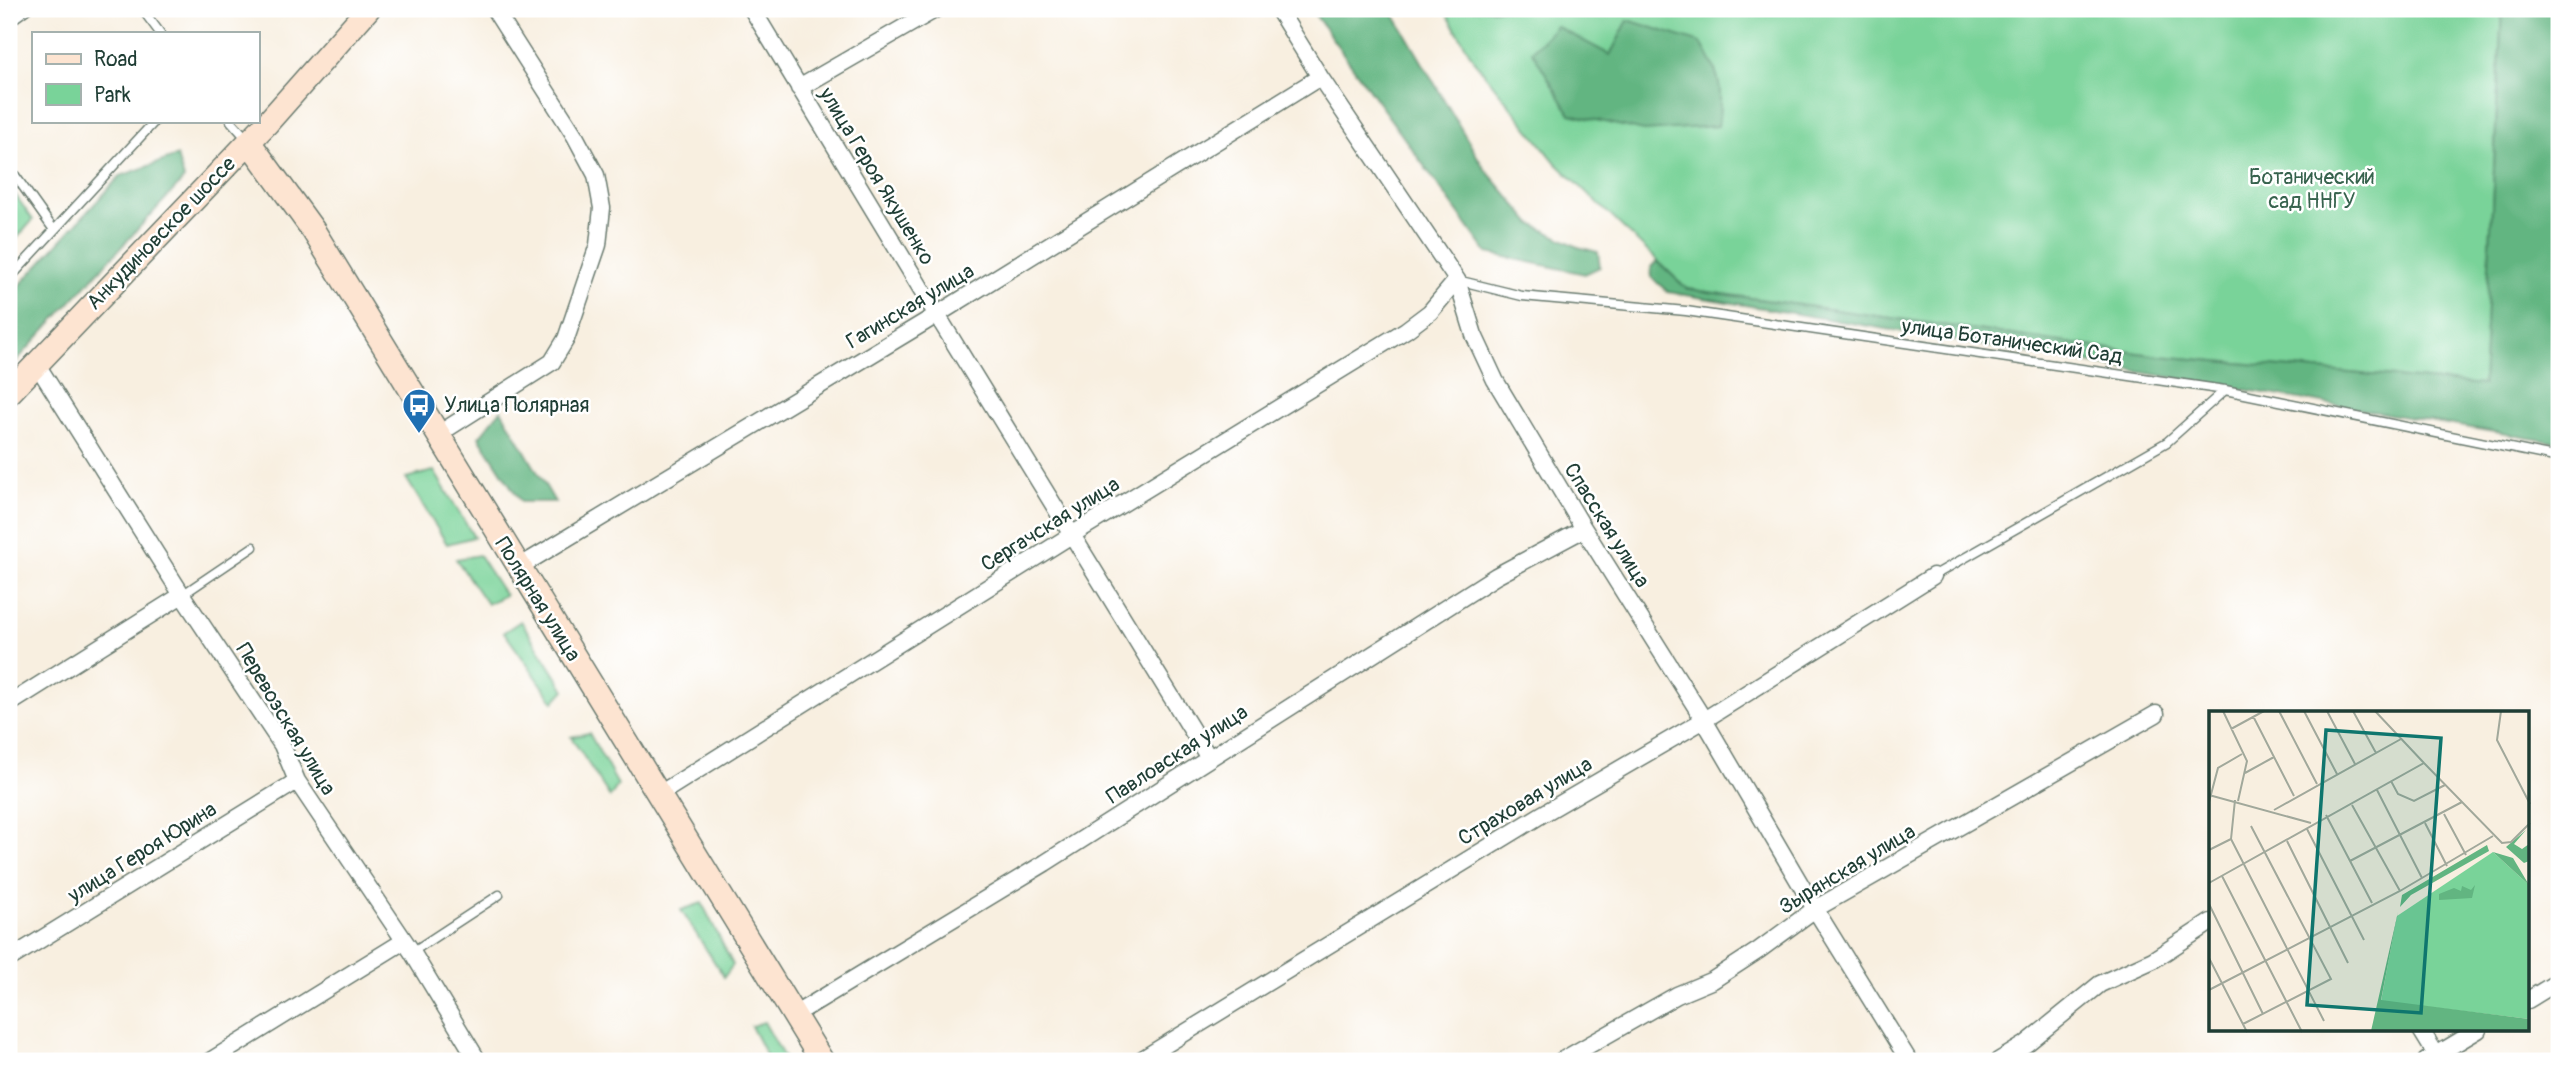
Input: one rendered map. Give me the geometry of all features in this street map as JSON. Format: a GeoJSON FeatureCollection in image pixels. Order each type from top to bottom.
{"type":"FeatureCollection","features":[{"type":"Feature","properties":{"kind":"main road","name":"Анкудиновское шоссе"},"geometry":{"type":"LineString","coordinates":[[9,393],[296,92],[368,9]]}},
{"type":"Feature","properties":{"kind":"main road","name":"Полярная улица"},"geometry":{"type":"LineString","coordinates":[[249,142],[313,230],[821,1061]]}},
{"type":"Feature","properties":{"kind":"street"},"geometry":{"type":"LineString","coordinates":[[437,435],[552,362],[566,339],[598,245],[602,208],[596,175],[575,136],[494,9]]}},
{"type":"Feature","properties":{"kind":"street","name":"улица Героя Якушенко"},"geometry":{"type":"LineString","coordinates":[[752,9],[1209,758]]}},
{"type":"Feature","properties":{"kind":"street"},"geometry":{"type":"LineString","coordinates":[[799,88],[936,9]]}},
{"type":"Feature","properties":{"kind":"street","name":"Спасская улица"},"geometry":{"type":"LineString","coordinates":[[1278,9],[1320,77],[1457,280],[1474,335],[1495,380],[1909,1061]]}},
{"type":"Feature","properties":{"kind":"street","name":"Гагинская улица"},"geometry":{"type":"LineString","coordinates":[[519,567],[937,315],[1320,77]]}},
{"type":"Feature","properties":{"kind":"street","name":"Сергачская улица"},"geometry":{"type":"LineString","coordinates":[[658,795],[1073,534],[1406,330],[1430,312],[1457,280]]}},
{"type":"Feature","properties":{"kind":"street","name":"Перевозская улица"},"geometry":{"type":"LineString","coordinates":[[36,363],[182,594],[282,745],[297,782],[408,946],[478,1061]]}},
{"type":"Feature","properties":{"kind":"street","name":"Павловская улица"},"geometry":{"type":"LineString","coordinates":[[794,1015],[1045,863],[1496,576],[1584,529]]}},
{"type":"Feature","properties":{"kind":"street","name":"Страховая улица"},"geometry":{"type":"LineString","coordinates":[[1139,1061],[1541,815],[1704,720],[1933,576]]}},
{"type":"Feature","properties":{"kind":"street"},"geometry":{"type":"LineString","coordinates":[[9,704],[182,594]]}},
{"type":"Feature","properties":{"kind":"street","name":"Зырянская улица"},"geometry":{"type":"LineString","coordinates":[[1560,1061],[1677,995],[1713,980],[1815,909],[2157,714]]}},
{"type":"Feature","properties":{"kind":"street","name":"улица Героя Юрина"},"geometry":{"type":"LineString","coordinates":[[9,959],[297,782]]}},
{"type":"Feature","properties":{"kind":"street"},"geometry":{"type":"LineString","coordinates":[[1998,1061],[2026,1044],[2100,984],[2153,960],[2209,923]]}},
{"type":"Feature","properties":{"kind":"street"},"geometry":{"type":"LineString","coordinates":[[210,1061],[408,946]]}},
{"type":"Feature","properties":{"kind":"street"},"geometry":{"type":"LineString","coordinates":[[2530,998],[2559,981]]}},
{"type":"Feature","properties":{"kind":"street"},"geometry":{"type":"LineString","coordinates":[[2422,1032],[2434,1059],[2475,1032]]}},
{"type":"Feature","properties":{"kind":"lane"},"geometry":{"type":"LineString","coordinates":[[9,22],[27,9]]}},
{"type":"Feature","properties":{"kind":"lane"},"geometry":{"type":"LineString","coordinates":[[142,9],[159,32]]}},
{"type":"Feature","properties":{"kind":"lane"},"geometry":{"type":"LineString","coordinates":[[9,279],[154,122]]}},
{"type":"Feature","properties":{"kind":"lane"},"geometry":{"type":"LineString","coordinates":[[231,122],[249,142]]}},
{"type":"Feature","properties":{"kind":"lane"},"geometry":{"type":"LineString","coordinates":[[9,167],[54,230]]}},
{"type":"Feature","properties":{"kind":"lane","name":"улица Ботанический Сад"},"geometry":{"type":"LineString","coordinates":[[1457,280],[1522,296],[1686,311],[2225,390],[2559,458]]}},
{"type":"Feature","properties":{"kind":"lane"},"geometry":{"type":"LineString","coordinates":[[1933,576],[2167,442],[2225,390]]}},
{"type":"Feature","properties":{"kind":"lane"},"geometry":{"type":"LineString","coordinates":[[182,594],[253,547]]}},
{"type":"Feature","properties":{"kind":"lane"},"geometry":{"type":"LineString","coordinates":[[408,946],[499,895]]}},
{"type":"Feature","properties":{"kind":"green space"},"geometry":{"type":"Polygon","coordinates":[[[1311,9],[1391,9],[1484,168],[1532,224],[1578,247],[1598,252],[1600,267],[1585,274],[1487,253],[1311,9]]]}},
{"type":"Feature","properties":{"kind":"green space","name":"Ботанический сад ННГУ"},"geometry":{"type":"Polygon","coordinates":[[[1444,9],[2502,9],[2483,385],[2160,356],[1687,289],[1556,163],[1475,62],[1444,9]]]}},
{"type":"Feature","properties":{"kind":"green space"},"geometry":{"type":"Polygon","coordinates":[[[2502,9],[2559,9],[2559,443],[1668,292],[1652,278],[1651,267],[1657,261],[1687,289],[2160,356],[2483,385],[2502,9]]]}},
{"type":"Feature","properties":{"kind":"green space"},"geometry":{"type":"Polygon","coordinates":[[[1628,20],[1701,43],[1719,83],[1718,126],[1644,131],[1570,114],[1532,51],[1556,26],[1610,55],[1628,20]]]}},
{"type":"Feature","properties":{"kind":"green space"},"geometry":{"type":"Polygon","coordinates":[[[177,156],[184,179],[9,369],[9,297],[120,176],[177,156]]]}},
{"type":"Feature","properties":{"kind":"green space"},"geometry":{"type":"Polygon","coordinates":[[[9,186],[33,220],[9,247],[9,186]]]}},
{"type":"Feature","properties":{"kind":"green space"},"geometry":{"type":"Polygon","coordinates":[[[501,410],[555,502],[521,502],[479,437],[501,410]]]}},
{"type":"Feature","properties":{"kind":"green space"},"geometry":{"type":"Polygon","coordinates":[[[434,471],[474,537],[447,544],[406,478],[434,471]]]}},
{"type":"Feature","properties":{"kind":"green space"},"geometry":{"type":"Polygon","coordinates":[[[479,555],[505,595],[487,604],[456,559],[479,555]]]}},
{"type":"Feature","properties":{"kind":"green space"},"geometry":{"type":"Polygon","coordinates":[[[521,621],[565,690],[554,702],[504,632],[521,621]]]}},
{"type":"Feature","properties":{"kind":"green space"},"geometry":{"type":"Polygon","coordinates":[[[589,733],[618,785],[610,797],[571,737],[589,733]]]}},
{"type":"Feature","properties":{"kind":"green space"},"geometry":{"type":"Polygon","coordinates":[[[702,903],[733,965],[724,977],[681,910],[702,903]]]}},
{"type":"Feature","properties":{"kind":"green space"},"geometry":{"type":"Polygon","coordinates":[[[764,1022],[786,1061],[769,1061],[751,1026],[764,1022]]]}},
{"type":"Feature","properties":{"kind":"place","name":"Улица Полярная"},"geometry":{"type":"Point","coordinates":[419,435]}}]}
